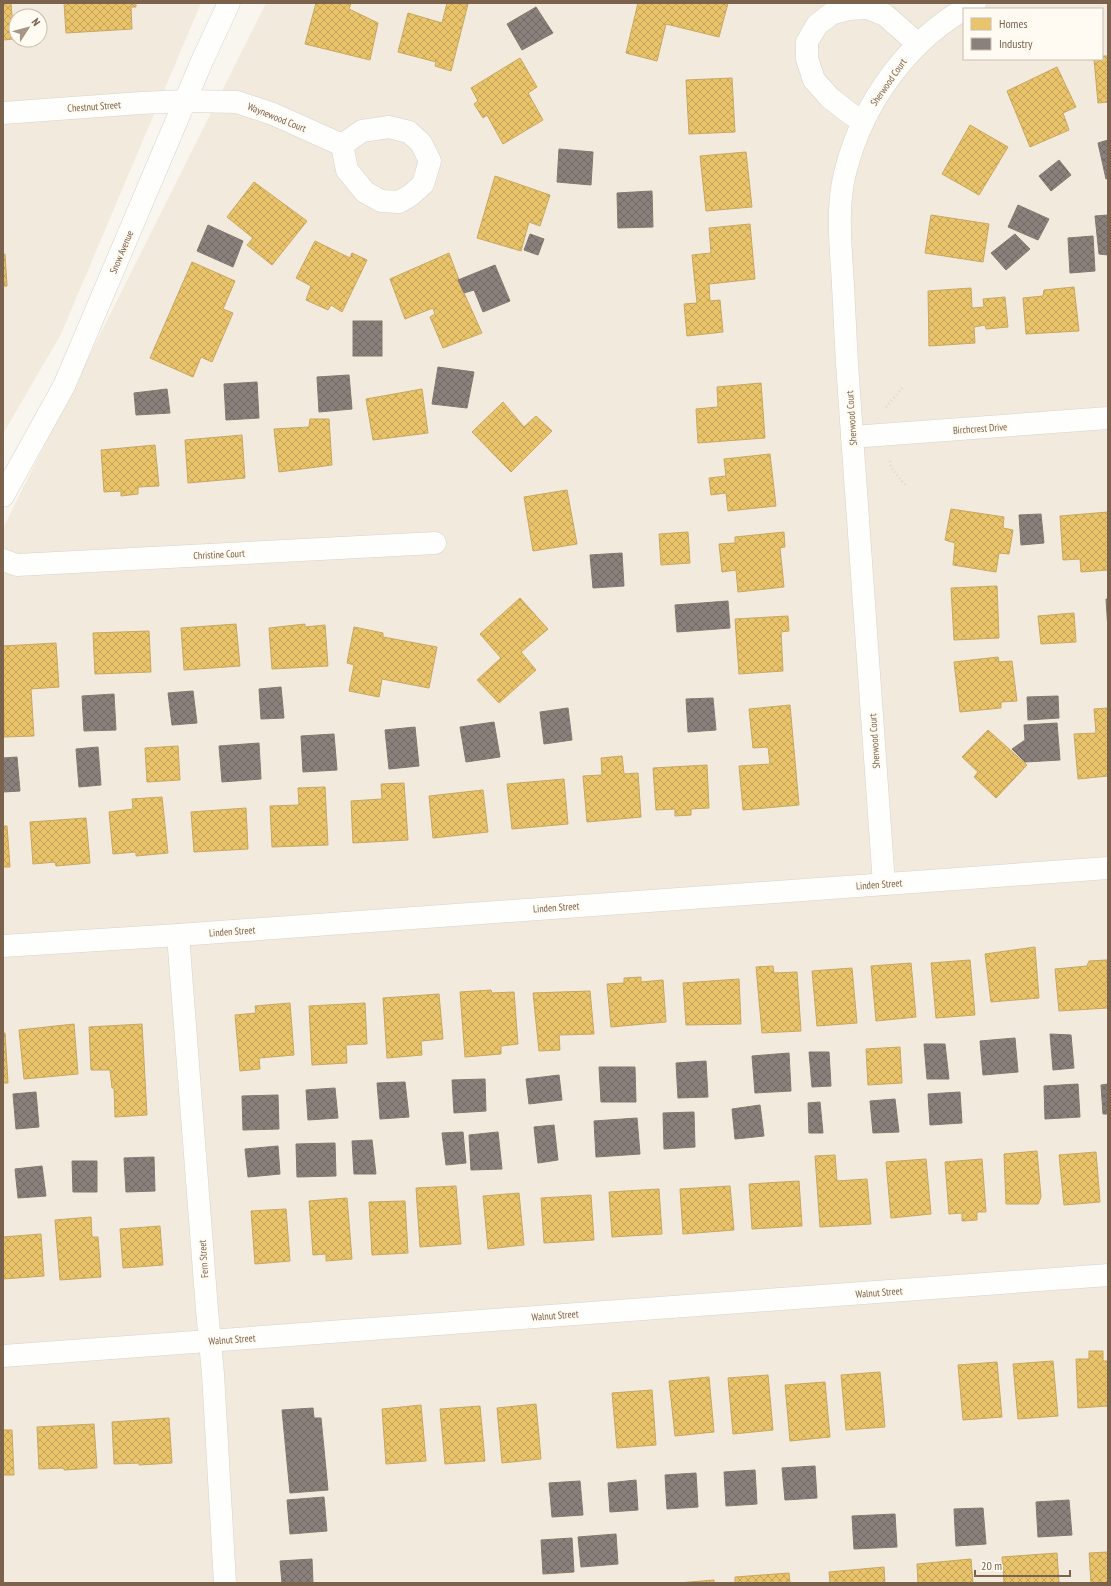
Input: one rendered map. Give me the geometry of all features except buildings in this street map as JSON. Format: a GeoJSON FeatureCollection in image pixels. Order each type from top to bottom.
{"type":"FeatureCollection","features":[{"type":"Feature","properties":{"kind":"street","name":"Snow Avenue"},"geometry":{"type":"LineString","coordinates":[[3,496],[64,386],[202,61],[229,3]]}},
{"type":"Feature","properties":{"kind":"street","name":"Sherwood Court"},"geometry":{"type":"LineString","coordinates":[[966,8],[975,3]]}},
{"type":"Feature","properties":{"kind":"street"},"geometry":{"type":"LineString","coordinates":[[863,122],[830,98],[814,80],[807,59],[807,42],[817,25],[831,14],[849,9],[868,8],[885,15],[918,44]]}},
{"type":"Feature","properties":{"kind":"street","name":"Sherwood Court"},"geometry":{"type":"LineString","coordinates":[[884,884],[847,373],[839,214],[845,174],[857,134],[870,106],[886,81],[907,55],[918,44],[955,14],[963,10]]}},
{"type":"Feature","properties":{"kind":"street","name":"Chestnut Street"},"geometry":{"type":"LineString","coordinates":[[3,113],[185,101]]}},
{"type":"Feature","properties":{"kind":"street","name":"Waynewood Court"},"geometry":{"type":"LineString","coordinates":[[185,101],[237,102],[273,114],[342,145]]}},
{"type":"Feature","properties":{"kind":"street","name":"Birchcrest Drive"},"geometry":{"type":"LineString","coordinates":[[852,437],[1108,418]]}},
{"type":"Feature","properties":{"kind":"street","name":"Christine Court"},"geometry":{"type":"LineString","coordinates":[[3,560],[17,565],[436,543]]}},
{"type":"Feature","properties":{"kind":"street","name":"Linden Street"},"geometry":{"type":"LineString","coordinates":[[3,946],[178,935],[1108,868]]}},
{"type":"Feature","properties":{"kind":"street","name":"Fern Street"},"geometry":{"type":"LineString","coordinates":[[178,935],[210,1340],[225,1583]]}},
{"type":"Feature","properties":{"kind":"street","name":"Walnut Street"},"geometry":{"type":"LineString","coordinates":[[3,1356],[1108,1275]]}},
{"type":"Feature","properties":{"kind":"path"},"geometry":{"type":"LineString","coordinates":[[886,406],[904,386]]}},
{"type":"Feature","properties":{"kind":"path"},"geometry":{"type":"LineString","coordinates":[[891,468],[906,486]]}},
{"type":"Feature","properties":{"kind":"shaded area"},"geometry":{"type":"Polygon","coordinates":[[[3,3],[201,3],[61,334],[3,434],[3,3]]]}},
{"type":"Feature","properties":{"kind":"shaded area"},"geometry":{"type":"Polygon","coordinates":[[[266,3],[1108,3],[1108,1583],[3,1583],[3,528],[266,3]]]}}]}
